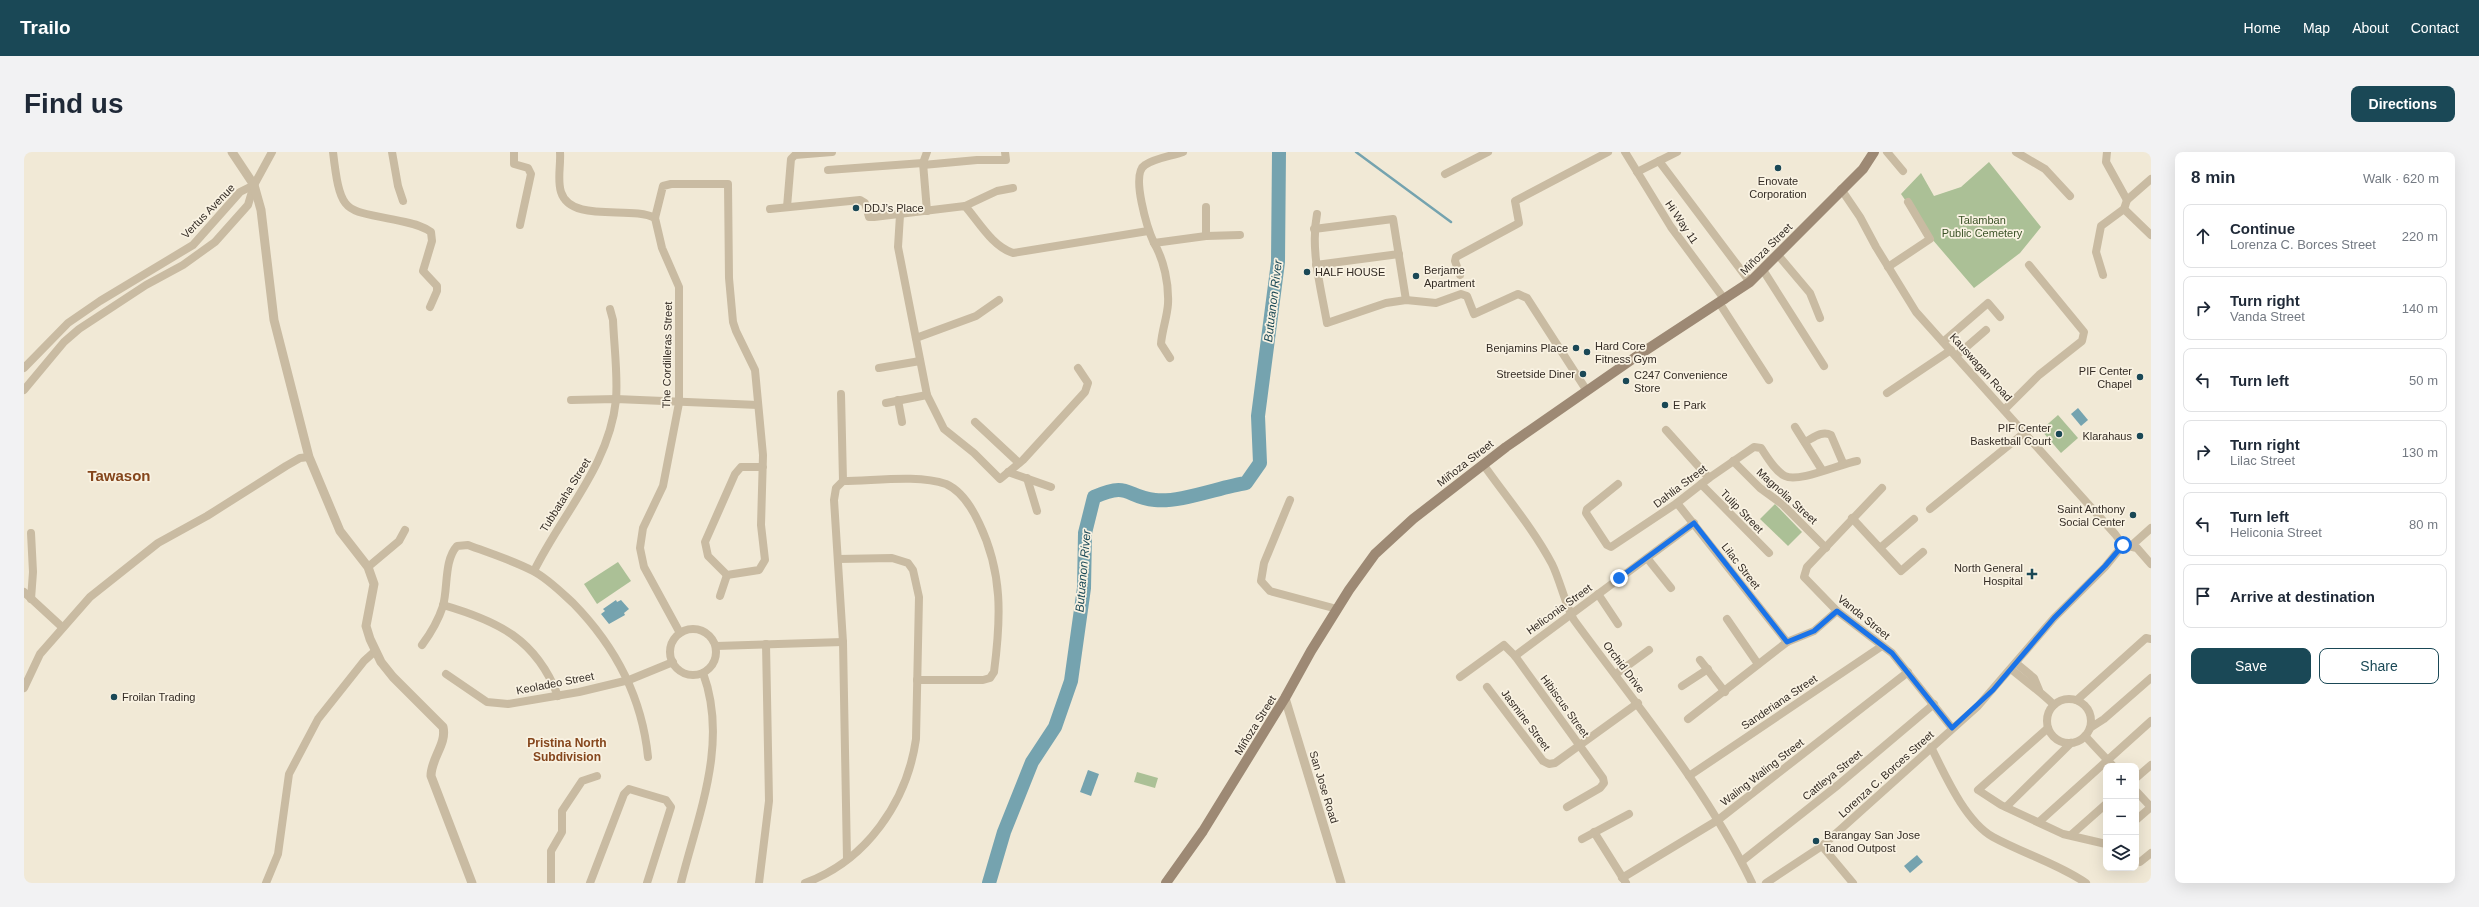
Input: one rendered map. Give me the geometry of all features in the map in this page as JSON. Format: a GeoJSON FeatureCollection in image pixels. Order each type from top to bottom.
{"type":"FeatureCollection","features":[{"type":"Feature","properties":{"kind":"main road","name":"Miñoza Street"},"geometry":{"type":"LineString","coordinates":[[1166,883],[1203,831],[1361,571],[1383,546],[1413,519],[1482,464],[1587,391],[1750,282],[1841,189],[1863,169],[1874,152]]}},
{"type":"Feature","properties":{"kind":"street"},"geometry":{"type":"LineString","coordinates":[[232,152],[254,185],[265,233],[274,320],[309,457],[340,531],[368,567],[374,584],[366,626],[374,652],[393,677],[443,727],[443,739],[433,764],[431,776],[472,883]]}},
{"type":"Feature","properties":{"kind":"street"},"geometry":{"type":"LineString","coordinates":[[254,185],[272,152]]}},
{"type":"Feature","properties":{"kind":"street"},"geometry":{"type":"LineString","coordinates":[[333,152],[337,188],[345,204],[350,208],[364,214],[415,224],[430,232],[432,241],[423,271],[437,286],[437,291],[430,307]]}},
{"type":"Feature","properties":{"kind":"street"},"geometry":{"type":"LineString","coordinates":[[392,152],[398,186],[403,201]]}},
{"type":"Feature","properties":{"kind":"street"},"geometry":{"type":"LineString","coordinates":[[514,152],[514,164],[528,168],[531,174],[520,225]]}},
{"type":"Feature","properties":{"kind":"street"},"geometry":{"type":"LineString","coordinates":[[560,152],[561,192],[569,204],[589,211],[640,213],[655,218]]}},
{"type":"Feature","properties":{"kind":"street"},"geometry":{"type":"LineString","coordinates":[[787,207],[791,159],[795,155],[832,152]]}},
{"type":"Feature","properties":{"kind":"street"},"geometry":{"type":"LineString","coordinates":[[927,152],[923,164],[927,211]]}},
{"type":"Feature","properties":{"kind":"street"},"geometry":{"type":"LineString","coordinates":[[828,170],[977,160],[998,162],[1006,160],[1005,152]]}},
{"type":"Feature","properties":{"kind":"street"},"geometry":{"type":"LineString","coordinates":[[1170,358],[1161,344],[1168,304],[1167,284],[1160,252],[1148,231],[1139,188],[1139,172],[1145,165],[1183,152]]}},
{"type":"Feature","properties":{"kind":"street"},"geometry":{"type":"LineString","coordinates":[[1446,174],[1488,152]]}},
{"type":"Feature","properties":{"kind":"street"},"geometry":{"type":"LineString","coordinates":[[1460,276],[1455,261],[1456,257],[1519,223],[1515,201],[1608,152]]}},
{"type":"Feature","properties":{"kind":"street","name":"Hi Way 11"},"geometry":{"type":"LineString","coordinates":[[1625,152],[1682,243],[1722,302],[1769,380]]}},
{"type":"Feature","properties":{"kind":"street"},"geometry":{"type":"LineString","coordinates":[[1637,172],[1677,152]]}},
{"type":"Feature","properties":{"kind":"street"},"geometry":{"type":"LineString","coordinates":[[1887,152],[1903,171]]}},
{"type":"Feature","properties":{"kind":"street"},"geometry":{"type":"LineString","coordinates":[[2016,152],[2045,169],[2070,196]]}},
{"type":"Feature","properties":{"kind":"street"},"geometry":{"type":"LineString","coordinates":[[2107,152],[2106,162],[2127,200]]}},
{"type":"Feature","properties":{"kind":"street"},"geometry":{"type":"LineString","coordinates":[[1659,161],[1750,282]]}},
{"type":"Feature","properties":{"kind":"street"},"geometry":{"type":"LineString","coordinates":[[2104,275],[2096,252],[2098,235],[2105,221],[2124,209],[2127,200],[2151,179]]}},
{"type":"Feature","properties":{"kind":"street","name":"The Cordilleras Street"},"geometry":{"type":"LineString","coordinates":[[680,633],[644,567],[640,548],[643,528],[663,486],[679,402],[679,287],[662,248],[655,218],[663,186],[671,184],[728,184],[729,278],[734,322],[736,331],[755,370],[758,406]]}},
{"type":"Feature","properties":{"kind":"street","name":"Vertus Avenue"},"geometry":{"type":"LineString","coordinates":[[24,368],[68,323],[100,301],[194,245],[240,192],[254,185]]}},
{"type":"Feature","properties":{"kind":"street","name":"Vertus Avenue"},"geometry":{"type":"LineString","coordinates":[[24,390],[64,342],[79,329],[146,285],[183,265],[215,242],[248,205],[254,185]]}},
{"type":"Feature","properties":{"kind":"street"},"geometry":{"type":"LineString","coordinates":[[770,209],[860,200],[865,203],[869,217],[900,215],[965,206],[997,190],[1013,188]]}},
{"type":"Feature","properties":{"kind":"street","name":"Kauswagan Road"},"geometry":{"type":"LineString","coordinates":[[1841,189],[1860,217],[1911,305],[2116,534],[2127,545],[2137,548],[2151,564]]}},
{"type":"Feature","properties":{"kind":"street"},"geometry":{"type":"LineString","coordinates":[[1888,267],[1930,239],[1908,202]]}},
{"type":"Feature","properties":{"kind":"street"},"geometry":{"type":"LineString","coordinates":[[965,206],[994,242],[1003,250],[1013,253],[1148,231]]}},
{"type":"Feature","properties":{"kind":"street"},"geometry":{"type":"LineString","coordinates":[[1206,207],[1206,236]]}},
{"type":"Feature","properties":{"kind":"street"},"geometry":{"type":"LineString","coordinates":[[2124,209],[2151,236]]}},
{"type":"Feature","properties":{"kind":"street"},"geometry":{"type":"LineString","coordinates":[[1317,214],[1314,229],[1316,265],[1328,323],[1386,304],[1406,300],[1436,303],[1465,295],[1474,314],[1518,294],[1522,295],[1527,298],[1587,391]]}},
{"type":"Feature","properties":{"kind":"street"},"geometry":{"type":"LineString","coordinates":[[900,215],[898,247],[927,394],[944,428],[974,452],[1000,479],[1019,463],[1085,392],[1088,383],[1078,368]]}},
{"type":"Feature","properties":{"kind":"street"},"geometry":{"type":"LineString","coordinates":[[1314,229],[1393,219],[1406,300]]}},
{"type":"Feature","properties":{"kind":"street"},"geometry":{"type":"LineString","coordinates":[[211,225],[222,234]]}},
{"type":"Feature","properties":{"kind":"street"},"geometry":{"type":"LineString","coordinates":[[1154,243],[1206,236],[1240,235]]}},
{"type":"Feature","properties":{"kind":"street"},"geometry":{"type":"LineString","coordinates":[[1316,265],[1399,254]]}},
{"type":"Feature","properties":{"kind":"street"},"geometry":{"type":"LineString","coordinates":[[1778,255],[1810,293],[1820,318]]}},
{"type":"Feature","properties":{"kind":"street"},"geometry":{"type":"LineString","coordinates":[[2004,410],[2039,376],[2085,337],[2084,332],[2029,265]]}},
{"type":"Feature","properties":{"kind":"street"},"geometry":{"type":"LineString","coordinates":[[1763,270],[1824,366]]}},
{"type":"Feature","properties":{"kind":"street"},"geometry":{"type":"LineString","coordinates":[[916,338],[976,316],[999,300]]}},
{"type":"Feature","properties":{"kind":"street"},"geometry":{"type":"LineString","coordinates":[[1943,342],[1988,304],[2000,317]]}},
{"type":"Feature","properties":{"kind":"street","name":"Tubbataha Street"},"geometry":{"type":"LineString","coordinates":[[534,571],[548,542],[585,487],[598,462],[609,431],[616,399],[613,320],[610,309]]}},
{"type":"Feature","properties":{"kind":"street"},"geometry":{"type":"LineString","coordinates":[[1887,393],[1954,353],[1986,330]]}},
{"type":"Feature","properties":{"kind":"street"},"geometry":{"type":"LineString","coordinates":[[879,368],[920,361]]}},
{"type":"Feature","properties":{"kind":"street"},"geometry":{"type":"LineString","coordinates":[[841,394],[843,482]]}},
{"type":"Feature","properties":{"kind":"street"},"geometry":{"type":"LineString","coordinates":[[886,403],[927,394]]}},
{"type":"Feature","properties":{"kind":"street"},"geometry":{"type":"LineString","coordinates":[[571,400],[616,399],[758,406],[764,467],[761,525],[764,564],[754,571],[727,575]]}},
{"type":"Feature","properties":{"kind":"street"},"geometry":{"type":"LineString","coordinates":[[898,400],[902,422]]}},
{"type":"Feature","properties":{"kind":"street"},"geometry":{"type":"LineString","coordinates":[[975,422],[1019,463]]}},
{"type":"Feature","properties":{"kind":"street"},"geometry":{"type":"LineString","coordinates":[[1795,427],[1822,470],[1843,463],[1857,461]]}},
{"type":"Feature","properties":{"kind":"street"},"geometry":{"type":"LineString","coordinates":[[1666,430],[1708,478]]}},
{"type":"Feature","properties":{"kind":"street"},"geometry":{"type":"LineString","coordinates":[[1805,442],[1821,434],[1828,433],[1831,435],[1843,463]]}},
{"type":"Feature","properties":{"kind":"street"},"geometry":{"type":"LineString","coordinates":[[1930,509],[2024,433]]}},
{"type":"Feature","properties":{"kind":"street","name":"Dahlia Street"},"geometry":{"type":"LineString","coordinates":[[1618,484],[1587,509],[1586,513],[1607,545],[1614,546],[1677,503],[1708,478],[1754,447],[1760,448],[1786,477],[1800,477],[1822,470]]}},
{"type":"Feature","properties":{"kind":"street"},"geometry":{"type":"LineString","coordinates":[[24,688],[40,654],[62,627],[90,597],[158,543],[207,516],[300,458],[309,457]]}},
{"type":"Feature","properties":{"kind":"street","name":"Magnolia Street"},"geometry":{"type":"LineString","coordinates":[[1733,461],[1760,488],[1782,504],[1826,548]]}},
{"type":"Feature","properties":{"kind":"street","name":"Orchid Drive"},"geometry":{"type":"LineString","coordinates":[[1482,464],[1545,551],[1564,589],[1571,614],[1638,703],[1689,776],[1718,820],[1742,861],[1752,883]]}},
{"type":"Feature","properties":{"kind":"street"},"geometry":{"type":"LineString","coordinates":[[727,575],[708,556],[705,542],[735,474],[741,467],[764,467]]}},
{"type":"Feature","properties":{"kind":"street"},"geometry":{"type":"LineString","coordinates":[[1008,472],[1051,487]]}},
{"type":"Feature","properties":{"kind":"street"},"geometry":{"type":"LineString","coordinates":[[1027,478],[1037,511]]}},
{"type":"Feature","properties":{"kind":"street"},"geometry":{"type":"LineString","coordinates":[[847,859],[843,642],[834,500],[836,488],[843,482],[916,480],[946,484],[966,500],[975,514],[989,544],[996,572],[998,606],[994,672],[990,678],[983,680],[917,680]]}},
{"type":"Feature","properties":{"kind":"street","name":"Tulip Street"},"geometry":{"type":"LineString","coordinates":[[1701,484],[1735,521],[1769,554]]}},
{"type":"Feature","properties":{"kind":"street"},"geometry":{"type":"LineString","coordinates":[[1826,548],[1852,518],[1882,488]]}},
{"type":"Feature","properties":{"kind":"street"},"geometry":{"type":"LineString","coordinates":[[1290,500],[1264,563],[1261,581],[1270,591],[1337,609]]}},
{"type":"Feature","properties":{"kind":"street","name":"Lilac Street"},"geometry":{"type":"LineString","coordinates":[[1677,503],[1787,642]]}},
{"type":"Feature","properties":{"kind":"street"},"geometry":{"type":"LineString","coordinates":[[1852,518],[1901,571],[1923,552]]}},
{"type":"Feature","properties":{"kind":"street"},"geometry":{"type":"LineString","coordinates":[[1880,548],[1914,519]]}},
{"type":"Feature","properties":{"kind":"street","name":"Heliconia Street"},"geometry":{"type":"LineString","coordinates":[[1515,656],[1694,523]]}},
{"type":"Feature","properties":{"kind":"street","name":"Lorenza C. Borces Street"},"geometry":{"type":"LineString","coordinates":[[1766,883],[1822,846],[1978,706],[2054,618],[2127,545],[2151,528]]}},
{"type":"Feature","properties":{"kind":"street"},"geometry":{"type":"LineString","coordinates":[[368,567],[399,541],[405,530]]}},
{"type":"Feature","properties":{"kind":"street"},"geometry":{"type":"LineString","coordinates":[[31,533],[33,572],[31,599]]}},
{"type":"Feature","properties":{"kind":"street"},"geometry":{"type":"LineString","coordinates":[[422,645],[432,631],[443,605],[451,555],[457,546],[468,545],[534,571],[563,593],[591,622],[629,680],[646,732],[648,757]]}},
{"type":"Feature","properties":{"kind":"street","name":"Vanda Street"},"geometry":{"type":"LineString","coordinates":[[1826,548],[1804,571],[1804,577],[1837,611],[1892,653],[1952,728]]}},
{"type":"Feature","properties":{"kind":"street"},"geometry":{"type":"LineString","coordinates":[[805,883],[834,870],[876,833],[886,820],[907,780],[916,739],[919,598],[913,570],[908,563],[892,558],[838,559]]}},
{"type":"Feature","properties":{"kind":"street"},"geometry":{"type":"LineString","coordinates":[[1646,558],[1671,588]]}},
{"type":"Feature","properties":{"kind":"street"},"geometry":{"type":"LineString","coordinates":[[720,596],[727,575]]}},
{"type":"Feature","properties":{"kind":"street"},"geometry":{"type":"LineString","coordinates":[[24,592],[62,627]]}},
{"type":"Feature","properties":{"kind":"street"},"geometry":{"type":"LineString","coordinates":[[1598,594],[1618,624]]}},
{"type":"Feature","properties":{"kind":"street"},"geometry":{"type":"LineString","coordinates":[[443,605],[469,612],[498,625],[520,641],[541,661],[558,696]]}},
{"type":"Feature","properties":{"kind":"street"},"geometry":{"type":"LineString","coordinates":[[1688,719],[1725,692],[1787,642],[1814,631],[1837,611]]}},
{"type":"Feature","properties":{"kind":"street"},"geometry":{"type":"LineString","coordinates":[[1727,619],[1758,664]]}},
{"type":"Feature","properties":{"kind":"street"},"geometry":{"type":"LineString","coordinates":[[694,629],[702,631],[708,634],[716,646],[714,662],[703,673],[686,674],[673,662],[671,646],[680,633],[694,629]]}},
{"type":"Feature","properties":{"kind":"street"},"geometry":{"type":"LineString","coordinates":[[2077,700],[2146,638],[2151,639]]}},
{"type":"Feature","properties":{"kind":"street"},"geometry":{"type":"LineString","coordinates":[[716,646],[843,642]]}},
{"type":"Feature","properties":{"kind":"street"},"geometry":{"type":"LineString","coordinates":[[759,883],[769,801],[766,644]]}},
{"type":"Feature","properties":{"kind":"street","name":"Hibiscus Street"},"geometry":{"type":"LineString","coordinates":[[1460,676],[1504,645],[1515,656],[1580,744],[1603,778],[1604,783],[1600,788],[1567,807]]}},
{"type":"Feature","properties":{"kind":"street","name":"Sanderiana Street"},"geometry":{"type":"LineString","coordinates":[[1689,776],[1882,646]]}},
{"type":"Feature","properties":{"kind":"street"},"geometry":{"type":"LineString","coordinates":[[1616,674],[1649,650]]}},
{"type":"Feature","properties":{"kind":"street"},"geometry":{"type":"LineString","coordinates":[[266,883],[278,854],[289,774],[318,719],[364,661],[374,652]]}},
{"type":"Feature","properties":{"kind":"street"},"geometry":{"type":"LineString","coordinates":[[1700,660],[1725,692]]}},
{"type":"Feature","properties":{"kind":"street","name":"Keoladeo Street"},"geometry":{"type":"LineString","coordinates":[[446,674],[487,702],[496,704],[558,696],[629,680],[673,662]]}},
{"type":"Feature","properties":{"kind":"street"},"geometry":{"type":"LineString","coordinates":[[2014,666],[2028,684],[2039,690],[2054,705]]}},
{"type":"Feature","properties":{"kind":"street"},"geometry":{"type":"LineString","coordinates":[[1682,686],[1708,670]]}},
{"type":"Feature","properties":{"kind":"street","name":"Waling Waling Street"},"geometry":{"type":"LineString","coordinates":[[1624,880],[1718,820],[1908,672]]}},
{"type":"Feature","properties":{"kind":"street"},"geometry":{"type":"LineString","coordinates":[[681,883],[706,795],[711,761],[712,714],[708,686],[703,673]]}},
{"type":"Feature","properties":{"kind":"street"},"geometry":{"type":"LineString","coordinates":[[2006,807],[2071,742],[2084,736],[2090,728],[2104,719],[2151,678]]}},
{"type":"Feature","properties":{"kind":"street","name":"Jasmine Street"},"geometry":{"type":"LineString","coordinates":[[1487,687],[1544,761],[1549,764],[1555,763],[1580,744]]}},
{"type":"Feature","properties":{"kind":"street","name":"San Jose Road"},"geometry":{"type":"LineString","coordinates":[[1285,698],[1340,883]]}},
{"type":"Feature","properties":{"kind":"street"},"geometry":{"type":"LineString","coordinates":[[2071,742],[2057,739],[2048,728],[2047,718],[2054,705],[2067,699],[2077,700],[2085,705],[2090,714],[2090,728]]}},
{"type":"Feature","properties":{"kind":"street"},"geometry":{"type":"LineString","coordinates":[[1580,744],[1638,703]]}},
{"type":"Feature","properties":{"kind":"street","name":"Cattleya Street"},"geometry":{"type":"LineString","coordinates":[[1742,861],[1838,785],[1934,704]]}},
{"type":"Feature","properties":{"kind":"street"},"geometry":{"type":"LineString","coordinates":[[2084,736],[2110,763],[2151,722]]}},
{"type":"Feature","properties":{"kind":"street"},"geometry":{"type":"LineString","coordinates":[[2048,728],[1978,790],[2006,807],[2039,822],[2071,835],[2103,843]]}},
{"type":"Feature","properties":{"kind":"street"},"geometry":{"type":"LineString","coordinates":[[1931,747],[1946,778],[1980,827],[1993,837],[2044,859],[2086,883]]}},
{"type":"Feature","properties":{"kind":"street"},"geometry":{"type":"LineString","coordinates":[[2139,775],[2151,765]]}},
{"type":"Feature","properties":{"kind":"street"},"geometry":{"type":"LineString","coordinates":[[2039,822],[2103,769]]}},
{"type":"Feature","properties":{"kind":"street"},"geometry":{"type":"LineString","coordinates":[[551,883],[551,851],[562,832],[560,816],[562,811],[582,781],[597,776]]}},
{"type":"Feature","properties":{"kind":"street"},"geometry":{"type":"LineString","coordinates":[[590,883],[625,791],[630,789],[666,800],[670,806],[647,883]]}},
{"type":"Feature","properties":{"kind":"street"},"geometry":{"type":"LineString","coordinates":[[2139,794],[2151,807],[2139,817]]}},
{"type":"Feature","properties":{"kind":"street"},"geometry":{"type":"LineString","coordinates":[[2071,835],[2103,807]]}},
{"type":"Feature","properties":{"kind":"street"},"geometry":{"type":"LineString","coordinates":[[1582,839],[1629,814]]}},
{"type":"Feature","properties":{"kind":"street"},"geometry":{"type":"LineString","coordinates":[[1594,832],[1624,880]]}},
{"type":"Feature","properties":{"kind":"street"},"geometry":{"type":"LineString","coordinates":[[1822,846],[1853,883]]}},
{"type":"Feature","properties":{"kind":"street"},"geometry":{"type":"LineString","coordinates":[[2140,862],[2151,853]]}},
{"type":"Feature","properties":{"kind":"green space","name":"Talamban Public Cemetery"},"geometry":{"type":"Polygon","coordinates":[[[1989,162],[2041,227],[2020,253],[1974,288],[1932,239],[1901,194],[1921,173],[1934,196],[1961,187],[1989,162]]]}},
{"type":"Feature","properties":{"kind":"green space","name":"PIF Center Basketball Court"},"geometry":{"type":"Polygon","coordinates":[[[2058,415],[2078,438],[2061,453],[2041,430],[2058,415]]]}},
{"type":"Feature","properties":{"kind":"green space"},"geometry":{"type":"Polygon","coordinates":[[[1775,504],[1802,532],[1788,546],[1760,519],[1775,504]]]}},
{"type":"Feature","properties":{"kind":"green space"},"geometry":{"type":"Polygon","coordinates":[[[618,562],[631,581],[597,604],[584,584],[618,562]]]}},
{"type":"Feature","properties":{"kind":"green space"},"geometry":{"type":"Polygon","coordinates":[[[1137,772],[1158,778],[1155,788],[1134,782],[1137,772]]]}},
{"type":"Feature","properties":{"kind":"water"},"geometry":{"type":"Polygon","coordinates":[[[2078,408],[2088,420],[2081,426],[2071,414],[2078,408]]]}},
{"type":"Feature","properties":{"kind":"water"},"geometry":{"type":"Polygon","coordinates":[[[616,600],[617,602],[621,600],[629,609],[624,613],[625,615],[609,624],[601,614],[605,611],[603,609],[616,600]]]}},
{"type":"Feature","properties":{"kind":"water"},"geometry":{"type":"Polygon","coordinates":[[[1088,770],[1099,774],[1091,796],[1080,792],[1088,770]]]}},
{"type":"Feature","properties":{"kind":"water"},"geometry":{"type":"Polygon","coordinates":[[[1917,855],[1923,862],[1910,873],[1904,866],[1917,855]]]}},
{"type":"Feature","properties":{"kind":"waterway","name":"Butuanon River"},"geometry":{"type":"LineString","coordinates":[[989,883],[1004,832],[1032,762],[1055,727],[1071,681],[1084,588],[1085,533],[1094,497],[1114,490],[1127,491],[1138,496],[1155,500],[1187,497],[1246,483],[1260,463],[1258,416],[1278,262],[1279,152]]}},
{"type":"Feature","properties":{"kind":"waterway"},"geometry":{"type":"LineString","coordinates":[[1356,152],[1451,222]]}},
{"type":"Feature","properties":{"kind":"place","name":"Enovate Corporation"},"geometry":{"type":"Point","coordinates":[1778,168]}},
{"type":"Feature","properties":{"kind":"place","name":"DDJ’s Place"},"geometry":{"type":"Point","coordinates":[856,208]}},
{"type":"Feature","properties":{"kind":"place","name":"HALF HOUSE"},"geometry":{"type":"Point","coordinates":[1307,272]}},
{"type":"Feature","properties":{"kind":"place","name":"Berjame Apartment"},"geometry":{"type":"Point","coordinates":[1416,276]}},
{"type":"Feature","properties":{"kind":"place","name":"Benjamins Place"},"geometry":{"type":"Point","coordinates":[1576,348]}},
{"type":"Feature","properties":{"kind":"place","name":"Hard Core Fitness Gym"},"geometry":{"type":"Point","coordinates":[1587,352]}},
{"type":"Feature","properties":{"kind":"place","name":"Streetside Diner"},"geometry":{"type":"Point","coordinates":[1583,374]}},
{"type":"Feature","properties":{"kind":"place","name":"PIF Center Chapel"},"geometry":{"type":"Point","coordinates":[2140,377]}},
{"type":"Feature","properties":{"kind":"place","name":"C247 Convenience Store"},"geometry":{"type":"Point","coordinates":[1626,381]}},
{"type":"Feature","properties":{"kind":"place","name":"E Park"},"geometry":{"type":"Point","coordinates":[1665,405]}},
{"type":"Feature","properties":{"kind":"place","name":"PIF Center Basketball Court"},"geometry":{"type":"Point","coordinates":[2059,434]}},
{"type":"Feature","properties":{"kind":"place","name":"Klarahaus"},"geometry":{"type":"Point","coordinates":[2140,436]}},
{"type":"Feature","properties":{"kind":"place","name":"Saint Anthony Social Center"},"geometry":{"type":"Point","coordinates":[2133,515]}},
{"type":"Feature","properties":{"kind":"place","name":"North General Hospital"},"geometry":{"type":"Point","coordinates":[2032,574]}},
{"type":"Feature","properties":{"kind":"place","name":"Froilan Trading"},"geometry":{"type":"Point","coordinates":[114,697]}},
{"type":"Feature","properties":{"kind":"place","name":"Barangay San Jose Tanod Outpost"},"geometry":{"type":"Point","coordinates":[1816,841]}},
{"type":"Feature","properties":{"kind":"district","name":"Tawason"},"geometry":{"type":"Point","coordinates":[119,476]}},
{"type":"Feature","properties":{"kind":"district","name":"Pristina North Subdivision"},"geometry":{"type":"Point","coordinates":[567,750]}},
{"type":"Feature","properties":{"kind":"route"},"geometry":{"type":"LineString","coordinates":[[1619,578],[1694,523],[1787,642],[1814,631],[1837,611],[1892,653],[1952,728],[1978,706],[1993,690],[2054,618],[2120,551],[2123,545]]}}]}
